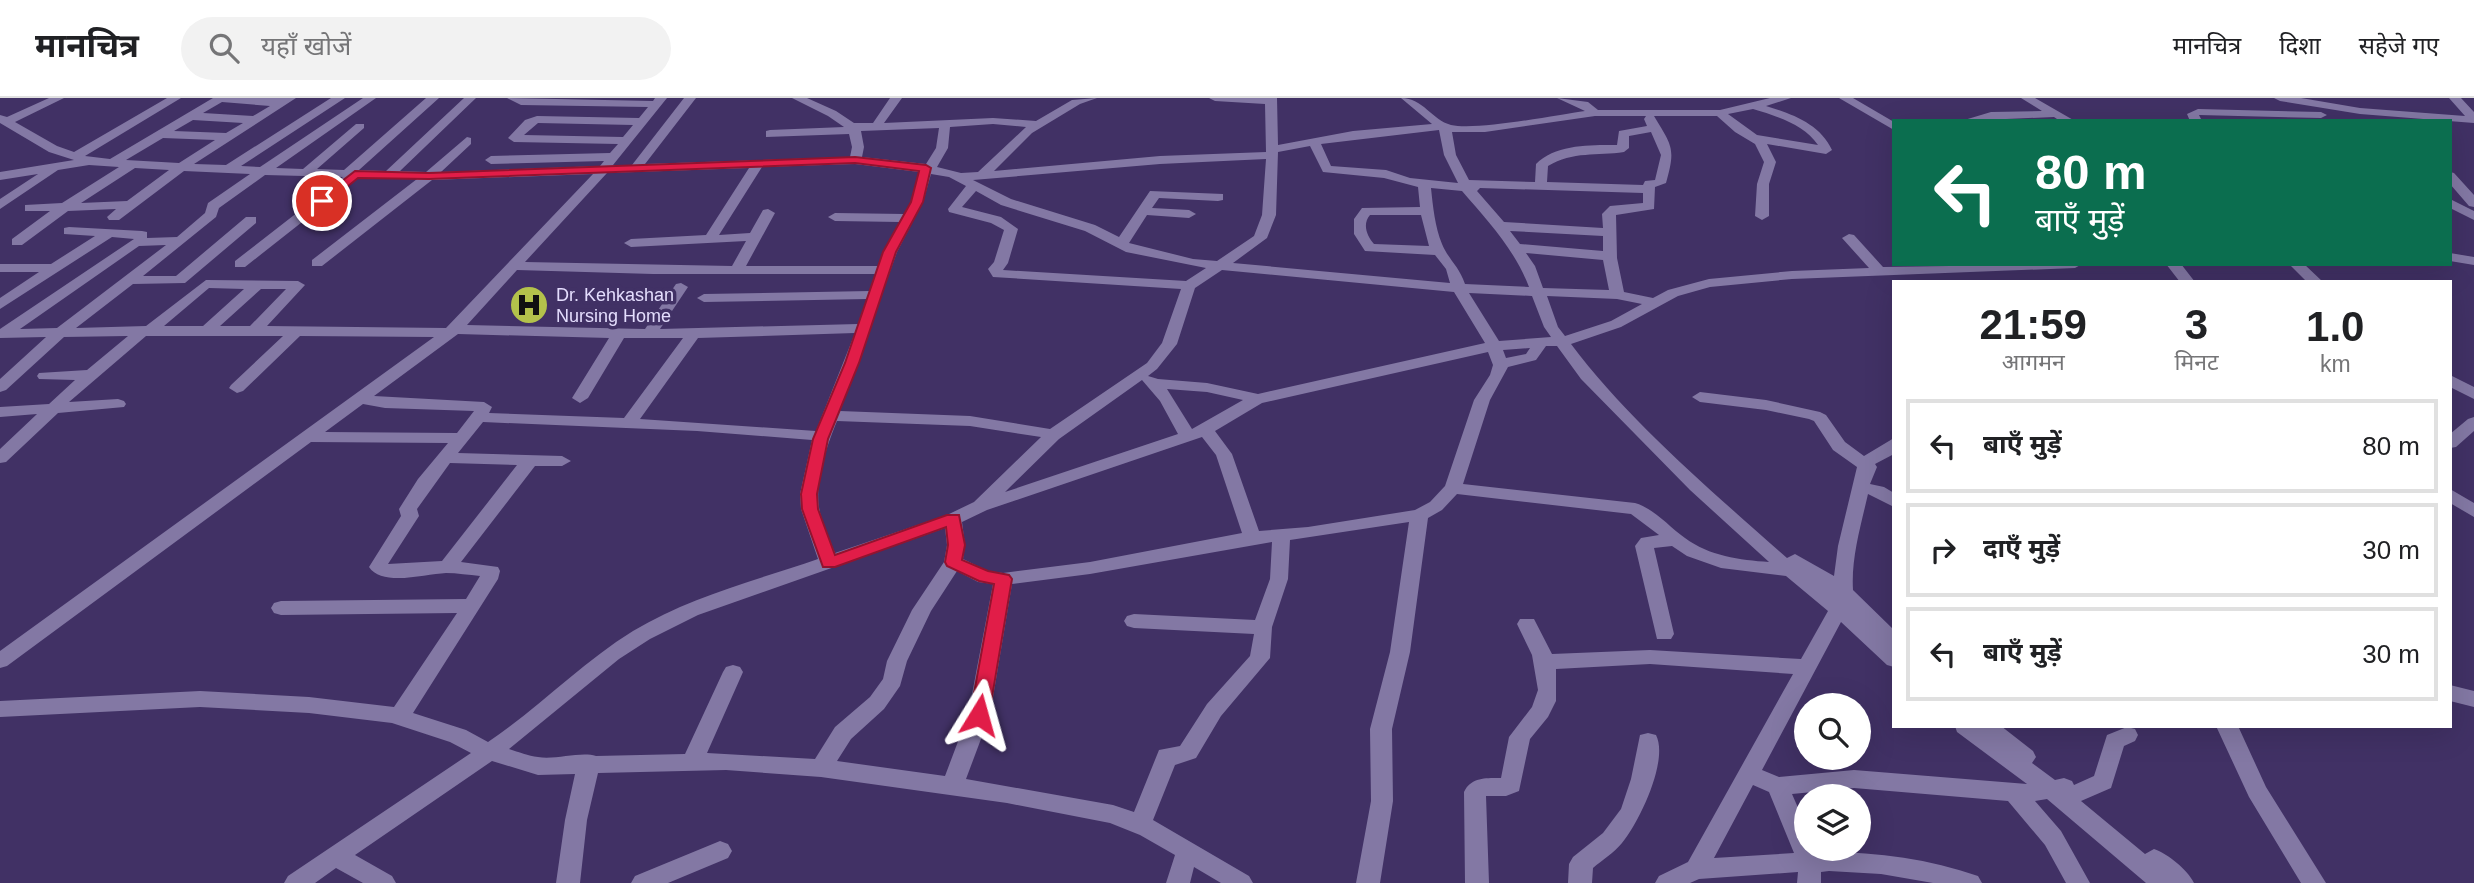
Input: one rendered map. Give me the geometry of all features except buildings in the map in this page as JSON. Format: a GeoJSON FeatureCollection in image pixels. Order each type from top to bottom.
{"type":"FeatureCollection","features":[{"type":"Feature","properties":{"kind":"street"},"geometry":{"type":"LineString","coordinates":[[5,122],[58,98]]}},
{"type":"Feature","properties":{"kind":"street"},"geometry":{"type":"LineString","coordinates":[[75,157],[175,98]]}},
{"type":"Feature","properties":{"kind":"street"},"geometry":{"type":"LineString","coordinates":[[114,162],[221,98],[286,100]]}},
{"type":"Feature","properties":{"kind":"street"},"geometry":{"type":"LineString","coordinates":[[230,168],[339,98]]}},
{"type":"Feature","properties":{"kind":"street"},"geometry":{"type":"LineString","coordinates":[[0,387],[60,333],[180,241],[211,214],[216,203],[370,98]]}},
{"type":"Feature","properties":{"kind":"street"},"geometry":{"type":"LineString","coordinates":[[240,264],[351,174],[432,98]]}},
{"type":"Feature","properties":{"kind":"street"},"geometry":{"type":"LineString","coordinates":[[389,175],[470,98]]}},
{"type":"Feature","properties":{"kind":"street"},"geometry":{"type":"LineString","coordinates":[[513,98],[521,102],[659,101]]}},
{"type":"Feature","properties":{"kind":"street"},"geometry":{"type":"LineString","coordinates":[[635,169],[690,98]]}},
{"type":"Feature","properties":{"kind":"street"},"geometry":{"type":"LineString","coordinates":[[798,98],[854,129],[860,147],[855,160]]}},
{"type":"Feature","properties":{"kind":"street"},"geometry":{"type":"LineString","coordinates":[[876,127],[895,98]]}},
{"type":"Feature","properties":{"kind":"street"},"geometry":{"type":"LineString","coordinates":[[1091,98],[1076,102],[1016,140],[1007,153],[973,179],[954,209],[996,220],[1010,229],[1001,263],[995,269],[998,274],[1189,286],[1221,267],[1260,238],[1266,226],[1273,152],[1272,99],[1215,98]]}},
{"type":"Feature","properties":{"kind":"street"},"geometry":{"type":"LineString","coordinates":[[1407,98],[1447,127]]}},
{"type":"Feature","properties":{"kind":"street"},"geometry":{"type":"LineString","coordinates":[[1415,98],[1447,127],[1450,155],[1469,186],[1519,248],[1543,292],[1564,341],[1587,376],[1696,486],[1772,555],[1800,570],[1892,640]]}},
{"type":"Feature","properties":{"kind":"street"},"geometry":{"type":"LineString","coordinates":[[1563,98],[1584,104],[1595,113]]}},
{"type":"Feature","properties":{"kind":"street"},"geometry":{"type":"LineString","coordinates":[[1612,98],[1615,112]]}},
{"type":"Feature","properties":{"kind":"street"},"geometry":{"type":"LineString","coordinates":[[492,160],[609,163],[635,169],[855,160],[927,168],[973,179],[1273,152],[1314,141],[1377,131],[1485,128],[1595,113],[1720,113],[1785,98]]}},
{"type":"Feature","properties":{"kind":"street"},"geometry":{"type":"LineString","coordinates":[[1845,98],[1892,126]]}},
{"type":"Feature","properties":{"kind":"street"},"geometry":{"type":"LineString","coordinates":[[2027,98],[2065,119]]}},
{"type":"Feature","properties":{"kind":"street"},"geometry":{"type":"LineString","coordinates":[[2280,98],[2334,110]]}},
{"type":"Feature","properties":{"kind":"street"},"geometry":{"type":"LineString","coordinates":[[2455,98],[2474,119]]}},
{"type":"Feature","properties":{"kind":"street"},"geometry":{"type":"LineString","coordinates":[[114,217],[184,165],[286,100]]}},
{"type":"Feature","properties":{"kind":"street"},"geometry":{"type":"LineString","coordinates":[[0,660],[452,331],[609,163],[659,101]]}},
{"type":"Feature","properties":{"kind":"street"},"geometry":{"type":"LineString","coordinates":[[1720,113],[1739,130],[1757,139],[1826,150],[1820,138],[1796,120],[1755,106]]}},
{"type":"Feature","properties":{"kind":"street"},"geometry":{"type":"LineString","coordinates":[[2195,119],[2193,114],[2198,111],[2334,110],[2474,119]]}},
{"type":"Feature","properties":{"kind":"street"},"geometry":{"type":"LineString","coordinates":[[2360,111],[2373,119]]}},
{"type":"Feature","properties":{"kind":"street"},"geometry":{"type":"LineString","coordinates":[[1617,295],[1610,256],[1611,211],[1649,206],[1649,184],[1661,183],[1667,159],[1666,148],[1653,128],[1649,112]]}},
{"type":"Feature","properties":{"kind":"street"},"geometry":{"type":"LineString","coordinates":[[1975,119],[1991,115],[2056,114]]}},
{"type":"Feature","properties":{"kind":"street"},"geometry":{"type":"LineString","coordinates":[[191,116],[256,120]]}},
{"type":"Feature","properties":{"kind":"street"},"geometry":{"type":"LineString","coordinates":[[627,141],[514,138],[529,122],[537,119],[642,122]]}},
{"type":"Feature","properties":{"kind":"street"},"geometry":{"type":"LineString","coordinates":[[770,134],[993,121],[1038,125]]}},
{"type":"Feature","properties":{"kind":"street"},"geometry":{"type":"LineString","coordinates":[[5,122],[53,149],[90,162]]}},
{"type":"Feature","properties":{"kind":"street"},"geometry":{"type":"LineString","coordinates":[[829,563],[810,509],[809,494],[822,436],[864,328],[883,270],[917,202],[927,168],[938,158],[942,148],[944,125]]}},
{"type":"Feature","properties":{"kind":"street"},"geometry":{"type":"LineString","coordinates":[[306,172],[360,126]]}},
{"type":"Feature","properties":{"kind":"street"},"geometry":{"type":"LineString","coordinates":[[1541,186],[1542,164],[1563,152],[1597,148],[1620,149],[1623,148],[1623,134],[1653,128]]}},
{"type":"Feature","properties":{"kind":"street"},"geometry":{"type":"LineString","coordinates":[[160,134],[228,137]]}},
{"type":"Feature","properties":{"kind":"street"},"geometry":{"type":"LineString","coordinates":[[1757,139],[1770,162],[1763,184],[1762,216]]}},
{"type":"Feature","properties":{"kind":"street"},"geometry":{"type":"LineString","coordinates":[[317,263],[429,176],[467,141]]}},
{"type":"Feature","properties":{"kind":"street"},"geometry":{"type":"LineString","coordinates":[[1314,141],[1326,169],[1387,174],[1408,182],[1469,186],[1649,189]]}},
{"type":"Feature","properties":{"kind":"street"},"geometry":{"type":"LineString","coordinates":[[0,176],[90,162],[429,176],[609,163]]}},
{"type":"Feature","properties":{"kind":"street"},"geometry":{"type":"LineString","coordinates":[[17,242],[64,207],[134,163]]}},
{"type":"Feature","properties":{"kind":"street"},"geometry":{"type":"LineString","coordinates":[[710,239],[757,164]]}},
{"type":"Feature","properties":{"kind":"street"},"geometry":{"type":"LineString","coordinates":[[0,205],[58,167]]}},
{"type":"Feature","properties":{"kind":"street"},"geometry":{"type":"LineString","coordinates":[[2452,178],[2472,200]]}},
{"type":"Feature","properties":{"kind":"street"},"geometry":{"type":"LineString","coordinates":[[973,179],[1006,202],[1090,228],[1121,244],[1157,255],[1221,267],[1459,289],[1617,295],[1658,303]]}},
{"type":"Feature","properties":{"kind":"street"},"geometry":{"type":"LineString","coordinates":[[953,562],[985,577],[1003,579],[1090,568],[1252,537],[1419,515],[1436,506],[1453,488],[1482,400],[1498,375],[1501,364],[1494,346],[1459,289],[1452,269],[1438,251],[1427,211],[1424,183]]}},
{"type":"Feature","properties":{"kind":"street"},"geometry":{"type":"LineString","coordinates":[[1121,244],[1155,194],[1218,197]]}},
{"type":"Feature","properties":{"kind":"street"},"geometry":{"type":"LineString","coordinates":[[2452,201],[2472,200]]}},
{"type":"Feature","properties":{"kind":"street"},"geometry":{"type":"LineString","coordinates":[[2452,202],[2474,216]]}},
{"type":"Feature","properties":{"kind":"street"},"geometry":{"type":"LineString","coordinates":[[30,208],[130,205]]}},
{"type":"Feature","properties":{"kind":"street"},"geometry":{"type":"LineString","coordinates":[[1143,211],[1189,214]]}},
{"type":"Feature","properties":{"kind":"street"},"geometry":{"type":"LineString","coordinates":[[1427,211],[1367,211],[1360,216],[1358,223],[1363,239],[1370,248],[1438,251]]}},
{"type":"Feature","properties":{"kind":"street"},"geometry":{"type":"LineString","coordinates":[[737,270],[768,213]]}},
{"type":"Feature","properties":{"kind":"street"},"geometry":{"type":"LineString","coordinates":[[835,217],[909,218]]}},
{"type":"Feature","properties":{"kind":"street"},"geometry":{"type":"LineString","coordinates":[[130,280],[180,280],[251,220]]}},
{"type":"Feature","properties":{"kind":"street"},"geometry":{"type":"LineString","coordinates":[[1503,225],[1611,233]]}},
{"type":"Feature","properties":{"kind":"street"},"geometry":{"type":"LineString","coordinates":[[69,231],[142,235]]}},
{"type":"Feature","properties":{"kind":"street"},"geometry":{"type":"LineString","coordinates":[[0,305],[108,234]]}},
{"type":"Feature","properties":{"kind":"street"},"geometry":{"type":"LineString","coordinates":[[631,243],[755,237]]}},
{"type":"Feature","properties":{"kind":"street"},"geometry":{"type":"LineString","coordinates":[[1849,238],[1880,272]]}},
{"type":"Feature","properties":{"kind":"street"},"geometry":{"type":"LineString","coordinates":[[1,335],[136,242],[180,241]]}},
{"type":"Feature","properties":{"kind":"street"},"geometry":{"type":"LineString","coordinates":[[1519,248],[1610,256]]}},
{"type":"Feature","properties":{"kind":"street"},"geometry":{"type":"LineString","coordinates":[[2452,257],[2474,261]]}},
{"type":"Feature","properties":{"kind":"street"},"geometry":{"type":"LineString","coordinates":[[515,266],[883,270]]}},
{"type":"Feature","properties":{"kind":"street"},"geometry":{"type":"LineString","coordinates":[[296,883],[517,733],[612,654],[643,634],[691,610],[953,519],[980,506],[1205,430],[1224,420],[1237,408],[1257,399],[1494,346],[1564,341],[1616,324],[1673,293],[1709,283],[1792,275],[2002,266],[2018,280]]}},
{"type":"Feature","properties":{"kind":"street"},"geometry":{"type":"LineString","coordinates":[[2175,266],[2186,280]]}},
{"type":"Feature","properties":{"kind":"street"},"geometry":{"type":"LineString","coordinates":[[2298,266],[2314,280]]}},
{"type":"Feature","properties":{"kind":"street"},"geometry":{"type":"LineString","coordinates":[[0,268],[54,268]]}},
{"type":"Feature","properties":{"kind":"street"},"geometry":{"type":"LineString","coordinates":[[0,458],[92,375],[206,284],[298,285],[254,331]]}},
{"type":"Feature","properties":{"kind":"street"},"geometry":{"type":"LineString","coordinates":[[206,330],[258,284]]}},
{"type":"Feature","properties":{"kind":"street"},"geometry":{"type":"LineString","coordinates":[[980,506],[1053,435],[1148,379],[1169,344],[1189,286]]}},
{"type":"Feature","properties":{"kind":"street"},"geometry":{"type":"LineString","coordinates":[[650,333],[681,287]]}},
{"type":"Feature","properties":{"kind":"street"},"geometry":{"type":"LineString","coordinates":[[704,298],[876,295]]}},
{"type":"Feature","properties":{"kind":"street"},"geometry":{"type":"LineString","coordinates":[[1,335],[206,330],[766,333],[864,328]]}},
{"type":"Feature","properties":{"kind":"street"},"geometry":{"type":"LineString","coordinates":[[237,388],[296,331]]}},
{"type":"Feature","properties":{"kind":"street"},"geometry":{"type":"LineString","coordinates":[[629,423],[694,333]]}},
{"type":"Feature","properties":{"kind":"street"},"geometry":{"type":"LineString","coordinates":[[580,398],[619,334]]}},
{"type":"Feature","properties":{"kind":"street"},"geometry":{"type":"LineString","coordinates":[[1501,364],[1535,355],[1538,344]]}},
{"type":"Feature","properties":{"kind":"street"},"geometry":{"type":"LineString","coordinates":[[46,376],[92,375]]}},
{"type":"Feature","properties":{"kind":"street"},"geometry":{"type":"LineString","coordinates":[[1148,379],[1232,391],[1257,399]]}},
{"type":"Feature","properties":{"kind":"street"},"geometry":{"type":"LineString","coordinates":[[1148,379],[1167,399],[1188,436]]}},
{"type":"Feature","properties":{"kind":"street"},"geometry":{"type":"LineString","coordinates":[[2452,381],[2474,394]]}},
{"type":"Feature","properties":{"kind":"street"},"geometry":{"type":"LineString","coordinates":[[1700,397],[1747,402],[1814,415],[1820,418],[1839,446],[1868,467]]}},
{"type":"Feature","properties":{"kind":"street"},"geometry":{"type":"LineString","coordinates":[[360,398],[385,404],[481,406],[484,410],[409,506],[410,516],[378,567],[387,571],[447,567],[490,569],[489,579],[400,717]]}},
{"type":"Feature","properties":{"kind":"street"},"geometry":{"type":"LineString","coordinates":[[0,412],[118,404]]}},
{"type":"Feature","properties":{"kind":"street"},"geometry":{"type":"LineString","coordinates":[[829,416],[920,418],[1032,430],[1053,435]]}},
{"type":"Feature","properties":{"kind":"street"},"geometry":{"type":"LineString","coordinates":[[479,417],[629,423],[822,436]]}},
{"type":"Feature","properties":{"kind":"street"},"geometry":{"type":"LineString","coordinates":[[2452,440],[2474,422]]}},
{"type":"Feature","properties":{"kind":"street"},"geometry":{"type":"LineString","coordinates":[[1205,430],[1224,454],[1252,537]]}},
{"type":"Feature","properties":{"kind":"street"},"geometry":{"type":"LineString","coordinates":[[307,437],[461,438]]}},
{"type":"Feature","properties":{"kind":"street"},"geometry":{"type":"LineString","coordinates":[[1681,878],[1749,774],[1842,601],[1847,546],[1870,458],[1892,445]]}},
{"type":"Feature","properties":{"kind":"street"},"geometry":{"type":"LineString","coordinates":[[445,458],[562,461]]}},
{"type":"Feature","properties":{"kind":"street"},"geometry":{"type":"LineString","coordinates":[[447,567],[530,460]]}},
{"type":"Feature","properties":{"kind":"street"},"geometry":{"type":"LineString","coordinates":[[1861,487],[1878,491],[1892,501]]}},
{"type":"Feature","properties":{"kind":"street"},"geometry":{"type":"LineString","coordinates":[[1453,488],[1635,509],[1698,554],[1742,565],[1800,570]]}},
{"type":"Feature","properties":{"kind":"street"},"geometry":{"type":"LineString","coordinates":[[2452,496],[2474,511]]}},
{"type":"Feature","properties":{"kind":"street"},"geometry":{"type":"LineString","coordinates":[[1368,883],[1382,801],[1381,730],[1400,652],[1419,515]]}},
{"type":"Feature","properties":{"kind":"street"},"geometry":{"type":"LineString","coordinates":[[821,768],[843,733],[888,690],[897,661],[922,610],[953,562],[957,545],[953,519]]}},
{"type":"Feature","properties":{"kind":"street"},"geometry":{"type":"LineString","coordinates":[[1140,825],[1167,756],[1186,755],[1214,710],[1260,659],[1262,628],[1279,579],[1281,535]]}},
{"type":"Feature","properties":{"kind":"street"},"geometry":{"type":"LineString","coordinates":[[1664,634],[1644,546],[1647,542],[1675,540]]}},
{"type":"Feature","properties":{"kind":"street"},"geometry":{"type":"LineString","coordinates":[[952,788],[979,715],[1003,579]]}},
{"type":"Feature","properties":{"kind":"street"},"geometry":{"type":"LineString","coordinates":[[1842,601],[1892,658]]}},
{"type":"Feature","properties":{"kind":"street"},"geometry":{"type":"LineString","coordinates":[[281,608],[471,606]]}},
{"type":"Feature","properties":{"kind":"street"},"geometry":{"type":"LineString","coordinates":[[1134,621],[1262,628]]}},
{"type":"Feature","properties":{"kind":"street"},"geometry":{"type":"LineString","coordinates":[[1477,883],[1475,792],[1483,786],[1500,788],[1511,785],[1518,741],[1541,711],[1546,698],[1548,685],[1542,652],[1527,624]]}},
{"type":"Feature","properties":{"kind":"street"},"geometry":{"type":"LineString","coordinates":[[1544,662],[1650,657],[1807,667]]}},
{"type":"Feature","properties":{"kind":"street"},"geometry":{"type":"LineString","coordinates":[[692,761],[733,672]]}},
{"type":"Feature","properties":{"kind":"street"},"geometry":{"type":"LineString","coordinates":[[2452,694],[2474,699]]}},
{"type":"Feature","properties":{"kind":"street"},"geometry":{"type":"LineString","coordinates":[[0,709],[200,699],[309,705],[400,717],[457,736],[489,752],[538,766],[589,762],[692,761],[821,768],[1062,803],[1113,814],[1140,825],[1241,883]]}},
{"type":"Feature","properties":{"kind":"street"},"geometry":{"type":"LineString","coordinates":[[1968,728],[2063,793],[2182,883]]}},
{"type":"Feature","properties":{"kind":"street"},"geometry":{"type":"LineString","coordinates":[[1988,728],[2164,883]]}},
{"type":"Feature","properties":{"kind":"street"},"geometry":{"type":"LineString","coordinates":[[2228,728],[2257,791],[2314,883]]}},
{"type":"Feature","properties":{"kind":"street"},"geometry":{"type":"LineString","coordinates":[[1749,774],[1778,786],[1854,779],[2014,793],[2063,793],[2103,782],[2115,741],[2127,735]]}},
{"type":"Feature","properties":{"kind":"street"},"geometry":{"type":"LineString","coordinates":[[1580,883],[1581,864],[1614,836],[1635,802],[1645,773],[1648,741]]}},
{"type":"Feature","properties":{"kind":"street"},"geometry":{"type":"LineString","coordinates":[[568,883],[576,820],[589,762]]}},
{"type":"Feature","properties":{"kind":"street"},"geometry":{"type":"LineString","coordinates":[[1778,786],[1809,873]]}},
{"type":"Feature","properties":{"kind":"street"},"geometry":{"type":"LineString","coordinates":[[2014,793],[2053,838],[2078,883]]}},
{"type":"Feature","properties":{"kind":"street"},"geometry":{"type":"LineString","coordinates":[[643,883],[687,863],[720,852]]}},
{"type":"Feature","properties":{"kind":"street"},"geometry":{"type":"LineString","coordinates":[[1178,883],[1187,853]]}},
{"type":"Feature","properties":{"kind":"street"},"geometry":{"type":"LineString","coordinates":[[335,856],[384,883]]}},
{"type":"Feature","properties":{"kind":"street"},"geometry":{"type":"LineString","coordinates":[[1681,878],[1905,867],[1970,883]]}},
{"type":"Feature","properties":{"kind":"place","name":"Dr. Kehkashan Nursing Home"},"geometry":{"type":"Point","coordinates":[529,305]}},
{"type":"Feature","properties":{"kind":"route"},"geometry":{"type":"LineString","coordinates":[[322,201],[355,174],[429,176],[855,160],[926,168],[917,202],[890,252],[852,363],[821,439],[809,494],[810,509],[829,563],[953,519],[957,545],[953,562],[985,577],[1003,579],[979,715]]}}]}
